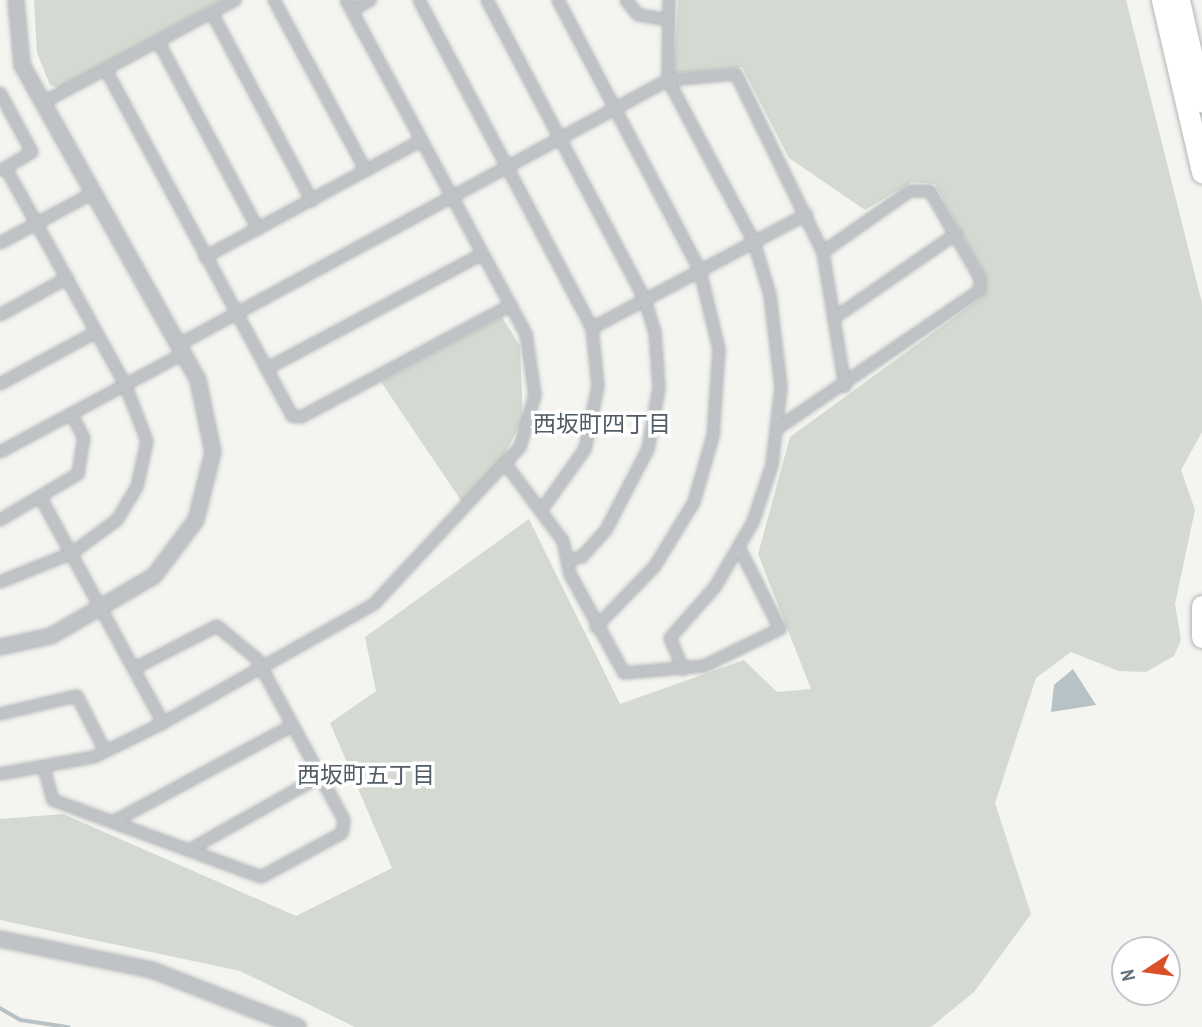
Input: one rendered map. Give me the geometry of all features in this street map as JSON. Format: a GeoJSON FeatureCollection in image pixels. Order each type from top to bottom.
{"type":"FeatureCollection","features":[{"type":"Feature","properties":{"kind":"highway"},"geometry":{"type":"LineString","coordinates":[[1162,0],[1202,172]]}},
{"type":"Feature","properties":{"kind":"highway"},"geometry":{"type":"LineString","coordinates":[[1179,0],[1202,101]]}},
{"type":"Feature","properties":{"kind":"highway"},"geometry":{"type":"LineString","coordinates":[[1202,606],[1202,637]]}},
{"type":"Feature","properties":{"kind":"street"},"geometry":{"type":"LineString","coordinates":[[0,647],[51,636],[132,593],[177,553],[208,485],[209,413],[180,349],[22,65],[16,0]]}},
{"type":"Feature","properties":{"kind":"street"},"geometry":{"type":"LineString","coordinates":[[42,103],[235,0]]}},
{"type":"Feature","properties":{"kind":"street"},"geometry":{"type":"LineString","coordinates":[[274,0],[366,171]]}},
{"type":"Feature","properties":{"kind":"street"},"geometry":{"type":"LineString","coordinates":[[0,775],[45,771],[105,751],[262,670],[374,604],[508,467],[535,395],[526,334],[349,5],[370,0]]}},
{"type":"Feature","properties":{"kind":"street"},"geometry":{"type":"LineString","coordinates":[[419,0],[592,328],[598,386],[588,440],[574,470],[541,511]]}},
{"type":"Feature","properties":{"kind":"street"},"geometry":{"type":"LineString","coordinates":[[487,0],[562,137],[645,300],[658,355],[648,449],[606,530],[582,557],[569,560]]}},
{"type":"Feature","properties":{"kind":"street"},"geometry":{"type":"LineString","coordinates":[[558,0],[700,271],[719,349],[720,393],[707,467],[682,526],[655,566],[596,627]]}},
{"type":"Feature","properties":{"kind":"street"},"geometry":{"type":"LineString","coordinates":[[626,0],[638,15],[669,20]]}},
{"type":"Feature","properties":{"kind":"street"},"geometry":{"type":"LineString","coordinates":[[669,0],[668,80],[754,242],[779,342],[778,428],[765,488],[740,549],[670,638],[683,669]]}},
{"type":"Feature","properties":{"kind":"street"},"geometry":{"type":"LineString","coordinates":[[212,13],[312,201]]}},
{"type":"Feature","properties":{"kind":"street"},"geometry":{"type":"LineString","coordinates":[[158,41],[258,229]]}},
{"type":"Feature","properties":{"kind":"street"},"geometry":{"type":"LineString","coordinates":[[106,70],[292,416],[301,418],[511,305]]}},
{"type":"Feature","properties":{"kind":"street"},"geometry":{"type":"LineString","coordinates":[[0,452],[125,384],[235,314],[668,80],[736,74],[807,214],[823,252],[837,316],[845,386]]}},
{"type":"Feature","properties":{"kind":"street"},"geometry":{"type":"LineString","coordinates":[[0,93],[32,152],[3,170],[37,223],[125,384],[147,440],[146,464],[128,507],[72,553],[0,582]]}},
{"type":"Feature","properties":{"kind":"street"},"geometry":{"type":"LineString","coordinates":[[205,257],[420,141]]}},
{"type":"Feature","properties":{"kind":"street"},"geometry":{"type":"LineString","coordinates":[[778,428],[845,386],[980,290],[956,234],[936,197],[919,189],[823,252]]}},
{"type":"Feature","properties":{"kind":"street"},"geometry":{"type":"LineString","coordinates":[[0,243],[95,192]]}},
{"type":"Feature","properties":{"kind":"street"},"geometry":{"type":"LineString","coordinates":[[592,328],[807,214]]}},
{"type":"Feature","properties":{"kind":"street"},"geometry":{"type":"LineString","coordinates":[[837,316],[956,234]]}},
{"type":"Feature","properties":{"kind":"street"},"geometry":{"type":"LineString","coordinates":[[266,369],[482,254]]}},
{"type":"Feature","properties":{"kind":"street"},"geometry":{"type":"LineString","coordinates":[[0,315],[67,278]]}},
{"type":"Feature","properties":{"kind":"street"},"geometry":{"type":"LineString","coordinates":[[0,384],[96,332]]}},
{"type":"Feature","properties":{"kind":"street"},"geometry":{"type":"LineString","coordinates":[[0,520],[42,500],[82,467],[84,438],[72,415]]}},
{"type":"Feature","properties":{"kind":"street"},"geometry":{"type":"LineString","coordinates":[[508,467],[541,511],[569,560],[596,627],[624,673],[704,666],[780,629],[740,549]]}},
{"type":"Feature","properties":{"kind":"street"},"geometry":{"type":"LineString","coordinates":[[42,500],[104,608],[163,723]]}},
{"type":"Feature","properties":{"kind":"street"},"geometry":{"type":"LineString","coordinates":[[45,771],[53,800],[261,877],[342,833],[344,820],[290,726],[262,670],[217,626],[135,668]]}},
{"type":"Feature","properties":{"kind":"street"},"geometry":{"type":"LineString","coordinates":[[0,714],[77,696],[105,751]]}},
{"type":"Feature","properties":{"kind":"street"},"geometry":{"type":"LineString","coordinates":[[113,822],[290,726]]}},
{"type":"Feature","properties":{"kind":"street"},"geometry":{"type":"LineString","coordinates":[[189,850],[321,776]]}},
{"type":"Feature","properties":{"kind":"street"},"geometry":{"type":"LineString","coordinates":[[0,939],[152,970],[298,1027]]}},
{"type":"Feature","properties":{"kind":"shaded area"},"geometry":{"type":"Polygon","coordinates":[[[34,0],[221,0],[59,88],[50,85],[37,53],[34,0]]]}},
{"type":"Feature","properties":{"kind":"shaded area"},"geometry":{"type":"Polygon","coordinates":[[[678,0],[1126,0],[1202,303],[1202,432],[1181,470],[1195,510],[1175,604],[1181,640],[1174,656],[1146,672],[1119,671],[1071,652],[1036,678],[995,803],[1031,914],[974,992],[931,1027],[355,1027],[240,971],[0,920],[0,819],[63,814],[296,916],[392,868],[330,723],[376,691],[365,637],[529,519],[620,704],[744,660],[777,692],[811,689],[758,554],[790,437],[982,297],[985,275],[935,184],[912,182],[865,210],[789,158],[742,67],[674,73],[678,0]]]}},
{"type":"Feature","properties":{"kind":"shaded area"},"geometry":{"type":"Polygon","coordinates":[[[502,317],[520,346],[523,419],[496,471],[462,502],[381,382],[502,317]]]}},
{"type":"Feature","properties":{"kind":"shaded area"},"geometry":{"type":"Polygon","coordinates":[[[1073,669],[1096,705],[1051,712],[1054,685],[1073,669]]]}},
{"type":"Feature","properties":{"kind":"waterway"},"geometry":{"type":"LineString","coordinates":[[0,1008],[21,1020],[68,1027]]}},
{"type":"Feature","properties":{"kind":"district","name":"西坂町四丁目"},"geometry":{"type":"Point","coordinates":[602,424]}},
{"type":"Feature","properties":{"kind":"district","name":"西坂町五丁目"},"geometry":{"type":"Point","coordinates":[366,775]}}]}
